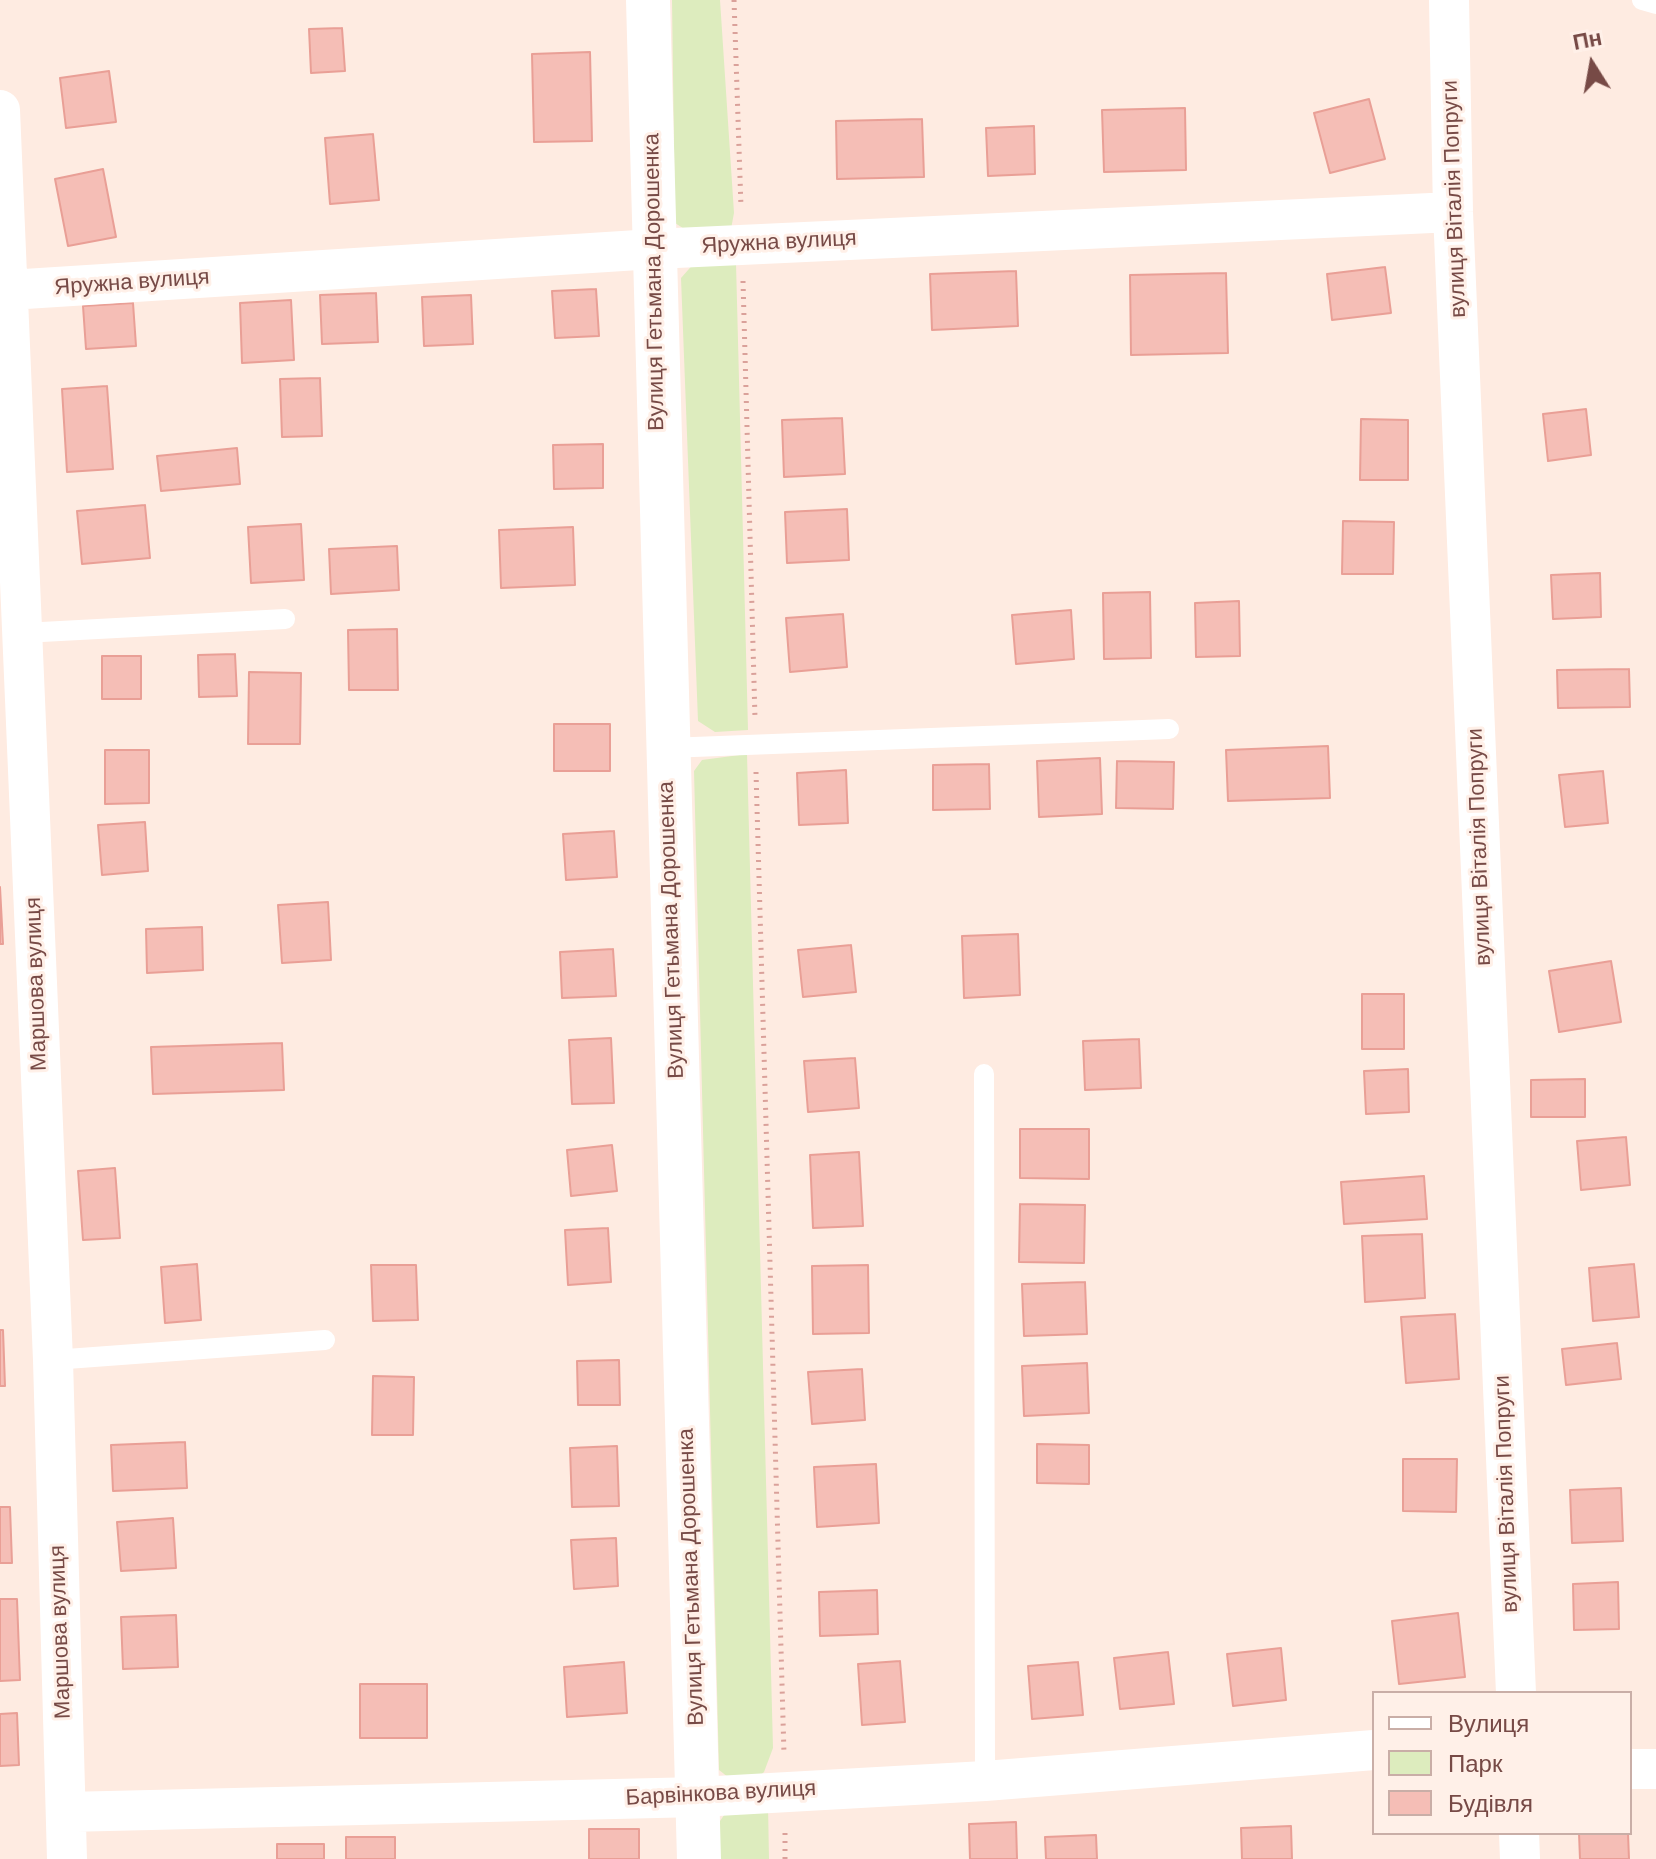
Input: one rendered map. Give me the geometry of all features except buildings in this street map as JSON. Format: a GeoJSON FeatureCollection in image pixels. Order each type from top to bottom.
{"type":"FeatureCollection","features":[{"type":"Feature","properties":{"kind":"street","name":"Вулиця Гетьмана Дорошенка"},"geometry":{"type":"LineString","coordinates":[[648,0],[699,1859]]}},
{"type":"Feature","properties":{"kind":"street","name":"вулиця Віталія Попруги"},"geometry":{"type":"LineString","coordinates":[[1449,0],[1453,212],[1516,1691]]}},
{"type":"Feature","properties":{"kind":"street","name":"Маршова вулиця"},"geometry":{"type":"LineString","coordinates":[[0,110],[53,1360],[67,1859]]}},
{"type":"Feature","properties":{"kind":"street","name":"Яружна вулиця"},"geometry":{"type":"LineString","coordinates":[[9,290],[654,249],[1453,212]]}},
{"type":"Feature","properties":{"kind":"street","name":"Барвінкова вулиця"},"geometry":{"type":"LineString","coordinates":[[66,1812],[699,1797],[985,1781],[1372,1750]]}},
{"type":"Feature","properties":{"kind":"street"},"geometry":{"type":"LineString","coordinates":[[1632,1769],[1656,1769]]}},
{"type":"Feature","properties":{"kind":"street"},"geometry":{"type":"LineString","coordinates":[[1519,1835],[1520,1859]]}},
{"type":"Feature","properties":{"kind":"lane"},"geometry":{"type":"LineString","coordinates":[[1642,0],[1656,4]]}},
{"type":"Feature","properties":{"kind":"lane"},"geometry":{"type":"LineString","coordinates":[[23,633],[285,619]]}},
{"type":"Feature","properties":{"kind":"lane"},"geometry":{"type":"LineString","coordinates":[[667,748],[1169,729]]}},
{"type":"Feature","properties":{"kind":"lane"},"geometry":{"type":"LineString","coordinates":[[984,1074],[985,1781]]}},
{"type":"Feature","properties":{"kind":"lane"},"geometry":{"type":"LineString","coordinates":[[53,1360],[325,1340]]}},
{"type":"Feature","properties":{"kind":"path"},"geometry":{"type":"LineString","coordinates":[[734,0],[785,1859]]}},
{"type":"Feature","properties":{"kind":"green space"},"geometry":{"type":"Polygon","coordinates":[[[672,0],[720,0],[734,213],[731,229],[689,232],[675,223],[672,0]]]}},
{"type":"Feature","properties":{"kind":"green space"},"geometry":{"type":"Polygon","coordinates":[[[696,261],[736,263],[748,730],[715,732],[698,721],[681,278],[696,261]]]}},
{"type":"Feature","properties":{"kind":"green space"},"geometry":{"type":"Polygon","coordinates":[[[747,754],[773,1748],[764,1772],[751,1784],[733,1781],[719,1770],[694,771],[702,760],[747,754]]]}},
{"type":"Feature","properties":{"kind":"green space"},"geometry":{"type":"Polygon","coordinates":[[[731,1805],[768,1805],[769,1859],[720,1859],[720,1821],[731,1805]]]}}]}
